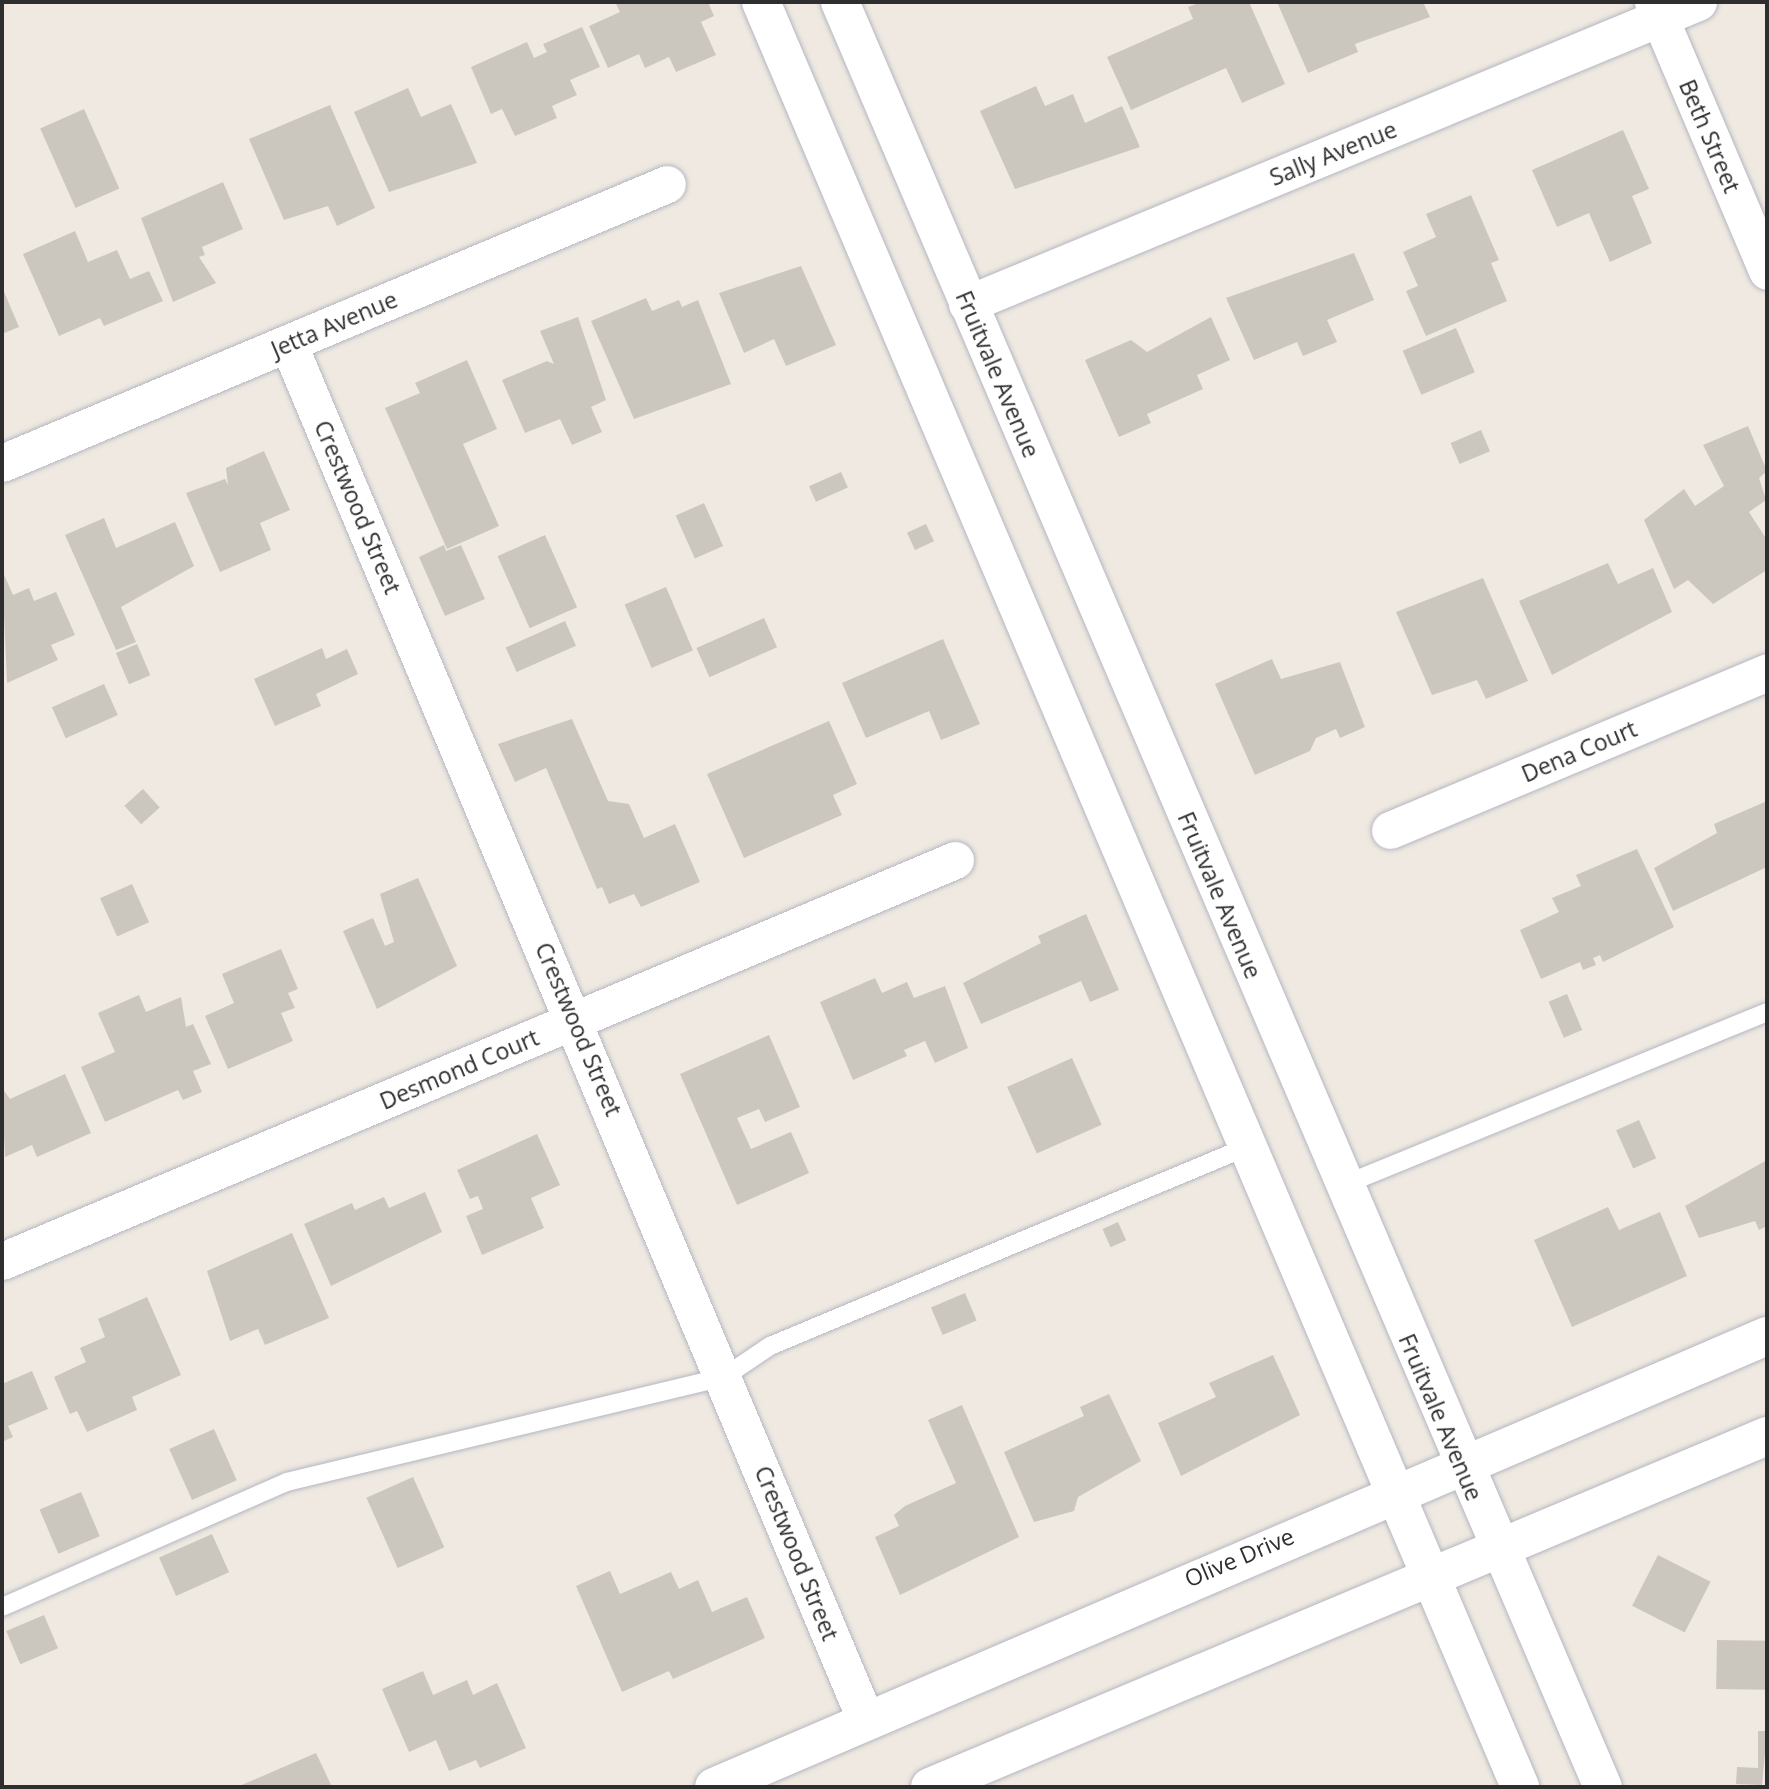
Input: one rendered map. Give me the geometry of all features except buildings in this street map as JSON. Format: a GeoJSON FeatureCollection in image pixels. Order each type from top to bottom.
{"type":"FeatureCollection","features":[{"type":"Feature","properties":{"kind":"main road"},"geometry":{"type":"LineString","coordinates":[[761,2],[1520,1787]]}},
{"type":"Feature","properties":{"kind":"main road","name":"Fruitvale Avenue"},"geometry":{"type":"LineString","coordinates":[[840,2],[1346,1184],[1459,1463],[1603,1787]]}},
{"type":"Feature","properties":{"kind":"main road","name":"Olive Drive"},"geometry":{"type":"LineString","coordinates":[[714,1787],[865,1718],[1392,1491],[1767,1336]]}},
{"type":"Feature","properties":{"kind":"main road"},"geometry":{"type":"LineString","coordinates":[[930,1787],[1767,1436]]}},
{"type":"Feature","properties":{"kind":"street","name":"Sally Avenue"},"geometry":{"type":"LineString","coordinates":[[967,304],[1656,10],[1698,2]]}},
{"type":"Feature","properties":{"kind":"street","name":"Beth Street"},"geometry":{"type":"LineString","coordinates":[[1656,10],[1767,271]]}},
{"type":"Feature","properties":{"kind":"street","name":"Jetta Avenue"},"geometry":{"type":"LineString","coordinates":[[2,463],[667,184]]}},
{"type":"Feature","properties":{"kind":"street","name":"Crestwood Street"},"geometry":{"type":"LineString","coordinates":[[288,343],[576,1020],[865,1718]]}},
{"type":"Feature","properties":{"kind":"street","name":"Dena Court"},"geometry":{"type":"LineString","coordinates":[[1390,830],[1767,672]]}},
{"type":"Feature","properties":{"kind":"street","name":"Desmond Court"},"geometry":{"type":"LineString","coordinates":[[2,1261],[955,860]]}},
{"type":"Feature","properties":{"kind":"lane"},"geometry":{"type":"LineString","coordinates":[[1346,1184],[1767,1012]]}},
{"type":"Feature","properties":{"kind":"lane"},"geometry":{"type":"LineString","coordinates":[[2,1607],[288,1482],[724,1377],[770,1346],[1249,1146]]}}]}
